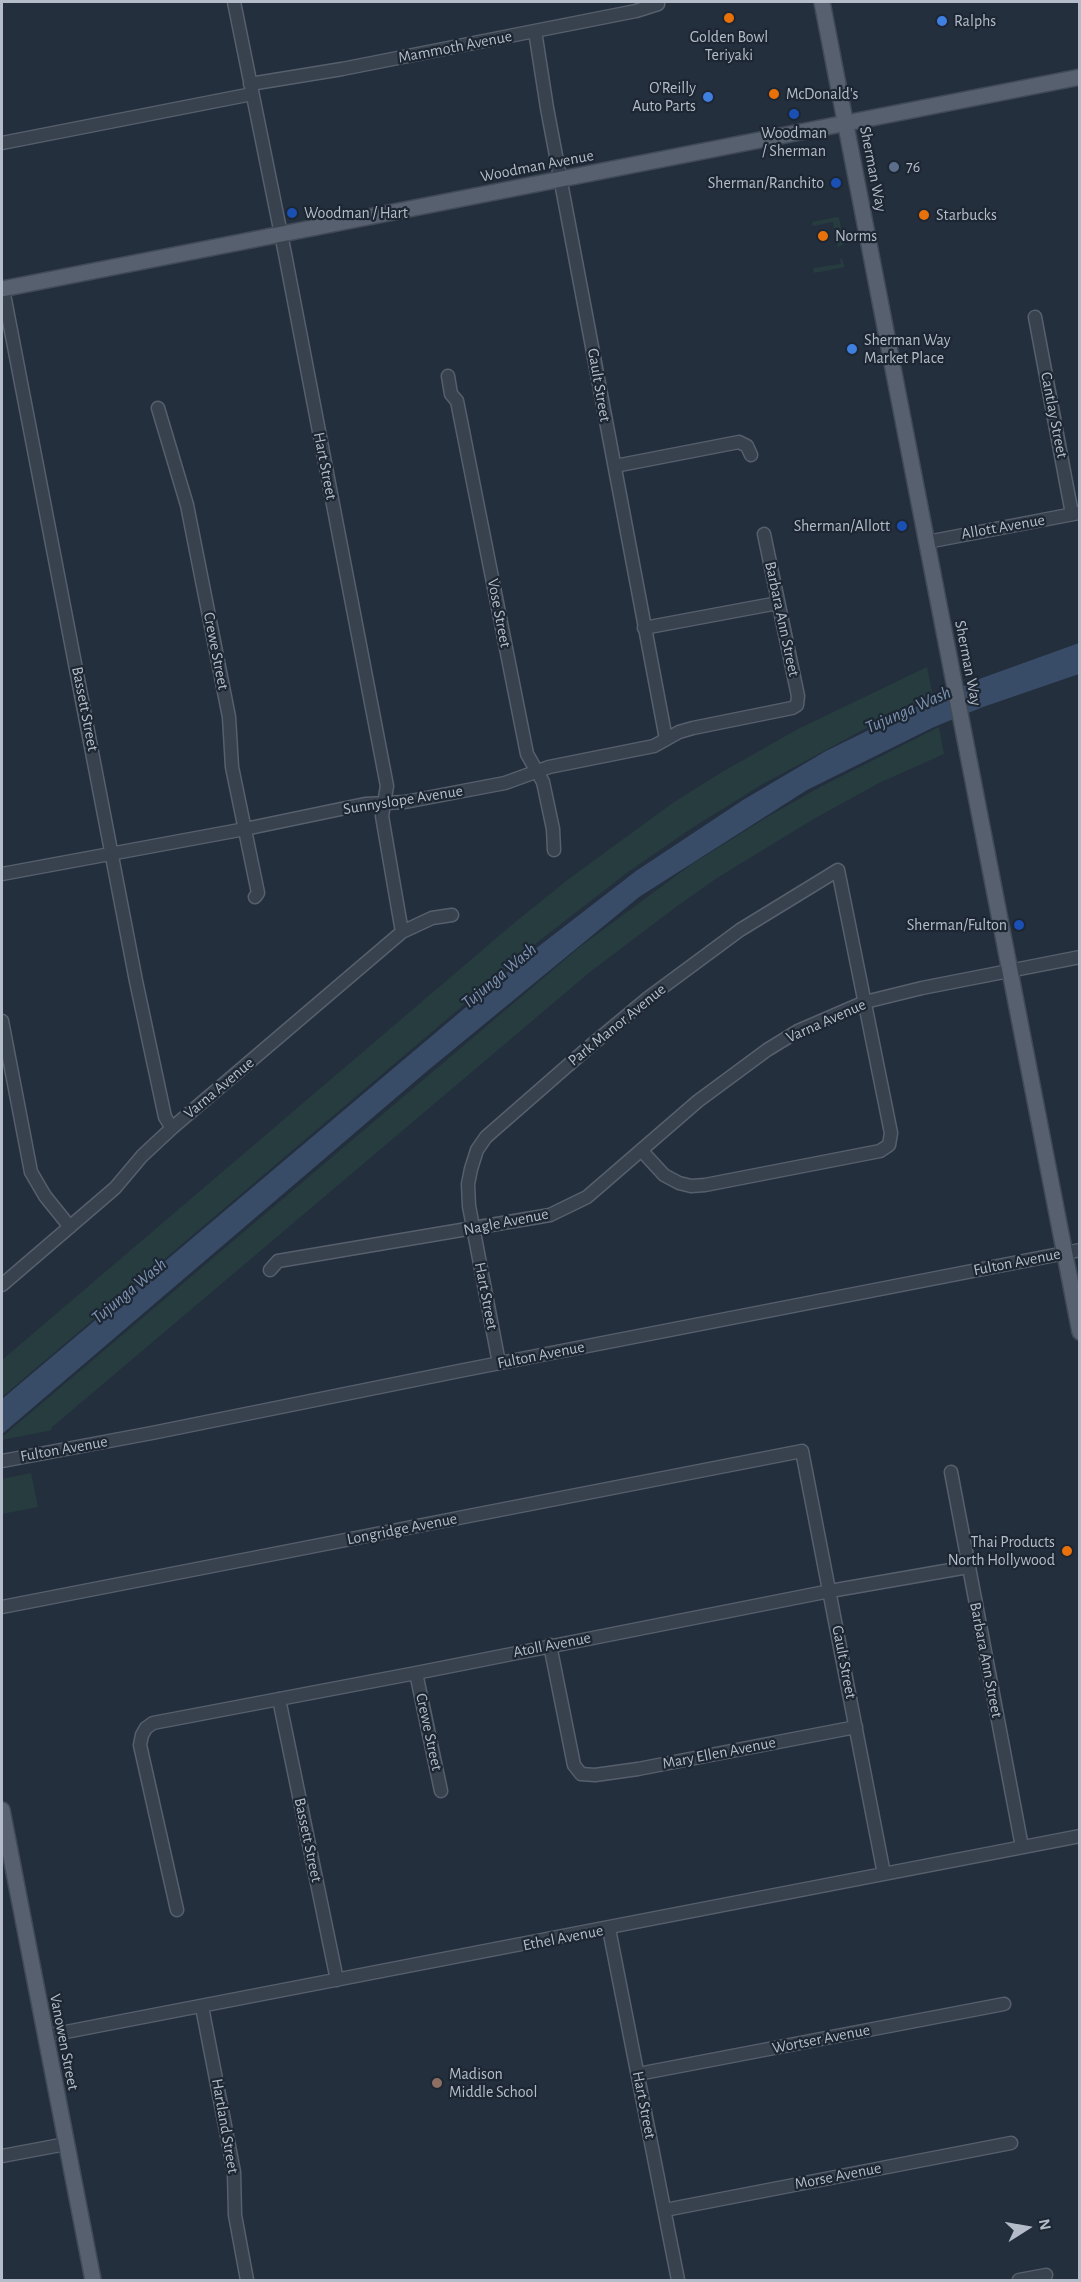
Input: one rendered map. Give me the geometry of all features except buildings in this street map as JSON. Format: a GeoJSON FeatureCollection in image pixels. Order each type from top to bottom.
{"type":"FeatureCollection","features":[{"type":"Feature","properties":{"kind":"main road","name":"Sherman Way"},"geometry":{"type":"LineString","coordinates":[[822,2],[1009,971],[1072,1251],[1080,1332]]}},
{"type":"Feature","properties":{"kind":"main road","name":"Woodman Avenue"},"geometry":{"type":"LineString","coordinates":[[2,289],[1080,77]]}},
{"type":"Feature","properties":{"kind":"main road","name":"Vanowen Street"},"geometry":{"type":"LineString","coordinates":[[2,1810],[93,2280]]}},
{"type":"Feature","properties":{"kind":"street","name":"Hart Street"},"geometry":{"type":"LineString","coordinates":[[234,2],[387,786],[386,803],[382,816],[402,932]]}},
{"type":"Feature","properties":{"kind":"street","name":"Mammoth Avenue"},"geometry":{"type":"LineString","coordinates":[[2,143],[342,69],[658,4]]}},
{"type":"Feature","properties":{"kind":"street","name":"Gault Street"},"geometry":{"type":"LineString","coordinates":[[535,31],[560,179],[666,739]]}},
{"type":"Feature","properties":{"kind":"street","name":"Bassett Street"},"geometry":{"type":"LineString","coordinates":[[2,289],[165,1117],[172,1128]]}},
{"type":"Feature","properties":{"kind":"street","name":"Cantlay Street"},"geometry":{"type":"LineString","coordinates":[[1035,317],[1076,514]]}},
{"type":"Feature","properties":{"kind":"street","name":"Vose Street"},"geometry":{"type":"LineString","coordinates":[[448,376],[451,394],[457,401],[527,754],[543,782],[553,829],[554,849]]}},
{"type":"Feature","properties":{"kind":"street","name":"Crewe Street"},"geometry":{"type":"LineString","coordinates":[[158,408],[187,505],[229,717],[232,767],[258,892],[255,897]]}},
{"type":"Feature","properties":{"kind":"street"},"geometry":{"type":"LineString","coordinates":[[615,466],[744,443],[750,455]]}},
{"type":"Feature","properties":{"kind":"street","name":"Allott Avenue"},"geometry":{"type":"LineString","coordinates":[[927,542],[1076,514]]}},
{"type":"Feature","properties":{"kind":"street","name":"Barbara Ann Street"},"geometry":{"type":"LineString","coordinates":[[764,534],[793,669],[798,696],[797,705]]}},
{"type":"Feature","properties":{"kind":"street"},"geometry":{"type":"LineString","coordinates":[[644,628],[778,603]]}},
{"type":"Feature","properties":{"kind":"street","name":"Sunnyslope Avenue"},"geometry":{"type":"LineString","coordinates":[[2,874],[245,829],[365,804],[405,802],[505,783],[537,771],[649,747],[679,732],[693,728],[792,708],[797,705]]}},
{"type":"Feature","properties":{"kind":"street","name":"Park Manor Avenue"},"geometry":{"type":"LineString","coordinates":[[473,1229],[468,1184],[477,1150],[486,1137],[648,998],[740,930],[838,870],[865,1002]]}},
{"type":"Feature","properties":{"kind":"street","name":"Varna Avenue"},"geometry":{"type":"LineString","coordinates":[[2,1285],[115,1188],[142,1156],[172,1128],[402,932],[432,918],[452,915]]}},
{"type":"Feature","properties":{"kind":"street","name":"Varna Avenue"},"geometry":{"type":"LineString","coordinates":[[641,1150],[698,1101],[766,1050],[798,1031],[865,1002],[1080,957]]}},
{"type":"Feature","properties":{"kind":"street"},"geometry":{"type":"LineString","coordinates":[[641,1150],[664,1175],[691,1186],[880,1151],[889,1145],[891,1133],[865,1002]]}},
{"type":"Feature","properties":{"kind":"street"},"geometry":{"type":"LineString","coordinates":[[2,1021],[32,1172],[45,1196],[70,1227]]}},
{"type":"Feature","properties":{"kind":"street","name":"Nagle Avenue"},"geometry":{"type":"LineString","coordinates":[[270,1270],[278,1261],[550,1215],[587,1197],[641,1150]]}},
{"type":"Feature","properties":{"kind":"street","name":"Hart Street"},"geometry":{"type":"LineString","coordinates":[[473,1229],[499,1363]]}},
{"type":"Feature","properties":{"kind":"street","name":"Fulton Avenue"},"geometry":{"type":"LineString","coordinates":[[2,1461],[1072,1251]]}},
{"type":"Feature","properties":{"kind":"street","name":"Gault Street"},"geometry":{"type":"LineString","coordinates":[[802,1450],[884,1874]]}},
{"type":"Feature","properties":{"kind":"street","name":"Longridge Avenue"},"geometry":{"type":"LineString","coordinates":[[2,1607],[802,1450]]}},
{"type":"Feature","properties":{"kind":"street","name":"Barbara Ann Street"},"geometry":{"type":"LineString","coordinates":[[951,1472],[1022,1847]]}},
{"type":"Feature","properties":{"kind":"street","name":"Atoll Avenue"},"geometry":{"type":"LineString","coordinates":[[177,1910],[141,1750],[142,1735],[153,1723],[831,1591],[968,1567]]}},
{"type":"Feature","properties":{"kind":"street","name":"Mary Ellen Avenue"},"geometry":{"type":"LineString","coordinates":[[550,1646],[574,1765],[581,1774],[595,1776],[638,1769],[856,1727]]}},
{"type":"Feature","properties":{"kind":"street","name":"Crewe Street"},"geometry":{"type":"LineString","coordinates":[[416,1673],[441,1791]]}},
{"type":"Feature","properties":{"kind":"street","name":"Bassett Street"},"geometry":{"type":"LineString","coordinates":[[279,1700],[337,1980]]}},
{"type":"Feature","properties":{"kind":"street","name":"Ethel Avenue"},"geometry":{"type":"LineString","coordinates":[[45,2036],[609,1929],[1080,1836]]}},
{"type":"Feature","properties":{"kind":"street","name":"Hart Street"},"geometry":{"type":"LineString","coordinates":[[609,1929],[678,2280]]}},
{"type":"Feature","properties":{"kind":"street","name":"Wortser Avenue"},"geometry":{"type":"LineString","coordinates":[[638,2074],[1004,2004]]}},
{"type":"Feature","properties":{"kind":"street","name":"Hartland Street"},"geometry":{"type":"LineString","coordinates":[[202,2007],[234,2172],[235,2215],[247,2280]]}},
{"type":"Feature","properties":{"kind":"street","name":"Morse Avenue"},"geometry":{"type":"LineString","coordinates":[[665,2210],[1011,2143]]}},
{"type":"Feature","properties":{"kind":"street"},"geometry":{"type":"LineString","coordinates":[[2,2156],[66,2144]]}},
{"type":"Feature","properties":{"kind":"street"},"geometry":{"type":"LineString","coordinates":[[1019,2280],[1046,2275]]}},
{"type":"Feature","properties":{"kind":"green space"},"geometry":{"type":"Polygon","coordinates":[[[837,217],[844,244],[838,247],[833,222],[813,226],[812,222],[837,217]]]}},
{"type":"Feature","properties":{"kind":"green space"},"geometry":{"type":"Polygon","coordinates":[[[840,259],[845,267],[814,273],[813,268],[841,264],[840,259]]]}},
{"type":"Feature","properties":{"kind":"green space"},"geometry":{"type":"Polygon","coordinates":[[[927,667],[933,696],[872,725],[761,785],[628,872],[539,941],[2,1397],[2,1360],[514,923],[570,878],[674,802],[722,772],[798,729],[927,667]]]}},
{"type":"Feature","properties":{"kind":"green space"},"geometry":{"type":"Polygon","coordinates":[[[939,727],[944,754],[879,783],[812,820],[717,878],[676,907],[590,972],[51,1428],[52,1430],[2,1440],[2,1437],[581,946],[692,864],[769,816],[822,786],[939,727]]]}},
{"type":"Feature","properties":{"kind":"green space"},"geometry":{"type":"Polygon","coordinates":[[[31,1473],[38,1507],[2,1514],[2,1479],[31,1473]]]}},
{"type":"Feature","properties":{"kind":"water"},"geometry":{"type":"Polygon","coordinates":[[[1079,643],[1079,674],[983,707],[934,727],[807,790],[639,897],[426,1072],[2,1434],[2,1399],[530,953],[636,871],[743,800],[826,751],[926,702],[982,678],[1079,643]]]}},
{"type":"Feature","properties":{"kind":"place","name":"Golden Bowl Teriyaki"},"geometry":{"type":"Point","coordinates":[729,18]}},
{"type":"Feature","properties":{"kind":"place","name":"Ralphs"},"geometry":{"type":"Point","coordinates":[942,21]}},
{"type":"Feature","properties":{"kind":"place","name":"McDonald's"},"geometry":{"type":"Point","coordinates":[774,94]}},
{"type":"Feature","properties":{"kind":"place","name":"O'Reilly Auto Parts"},"geometry":{"type":"Point","coordinates":[708,97]}},
{"type":"Feature","properties":{"kind":"place","name":"Woodman / Sherman"},"geometry":{"type":"Point","coordinates":[794,114]}},
{"type":"Feature","properties":{"kind":"place","name":"76"},"geometry":{"type":"Point","coordinates":[894,167]}},
{"type":"Feature","properties":{"kind":"place","name":"Sherman/Ranchito"},"geometry":{"type":"Point","coordinates":[836,183]}},
{"type":"Feature","properties":{"kind":"place","name":"Woodman / Hart"},"geometry":{"type":"Point","coordinates":[292,213]}},
{"type":"Feature","properties":{"kind":"place","name":"Starbucks"},"geometry":{"type":"Point","coordinates":[924,215]}},
{"type":"Feature","properties":{"kind":"place","name":"Norms"},"geometry":{"type":"Point","coordinates":[823,236]}},
{"type":"Feature","properties":{"kind":"place","name":"Sherman Way Market Place"},"geometry":{"type":"Point","coordinates":[852,349]}},
{"type":"Feature","properties":{"kind":"place","name":"Sherman/Allott"},"geometry":{"type":"Point","coordinates":[902,526]}},
{"type":"Feature","properties":{"kind":"place","name":"Sherman/Fulton"},"geometry":{"type":"Point","coordinates":[1019,925]}},
{"type":"Feature","properties":{"kind":"place","name":"Thai Products North Hollywood"},"geometry":{"type":"Point","coordinates":[1067,1551]}},
{"type":"Feature","properties":{"kind":"place","name":"Madison Middle School"},"geometry":{"type":"Point","coordinates":[437,2083]}},
{"type":"Feature","properties":{"kind":"water label","name":"Tujunga Wash"},"geometry":{"type":"Point","coordinates":[908,710]}},
{"type":"Feature","properties":{"kind":"water label","name":"Tujunga Wash"},"geometry":{"type":"Point","coordinates":[499,976]}},
{"type":"Feature","properties":{"kind":"water label","name":"Tujunga Wash"},"geometry":{"type":"Point","coordinates":[129,1291]}}]}
